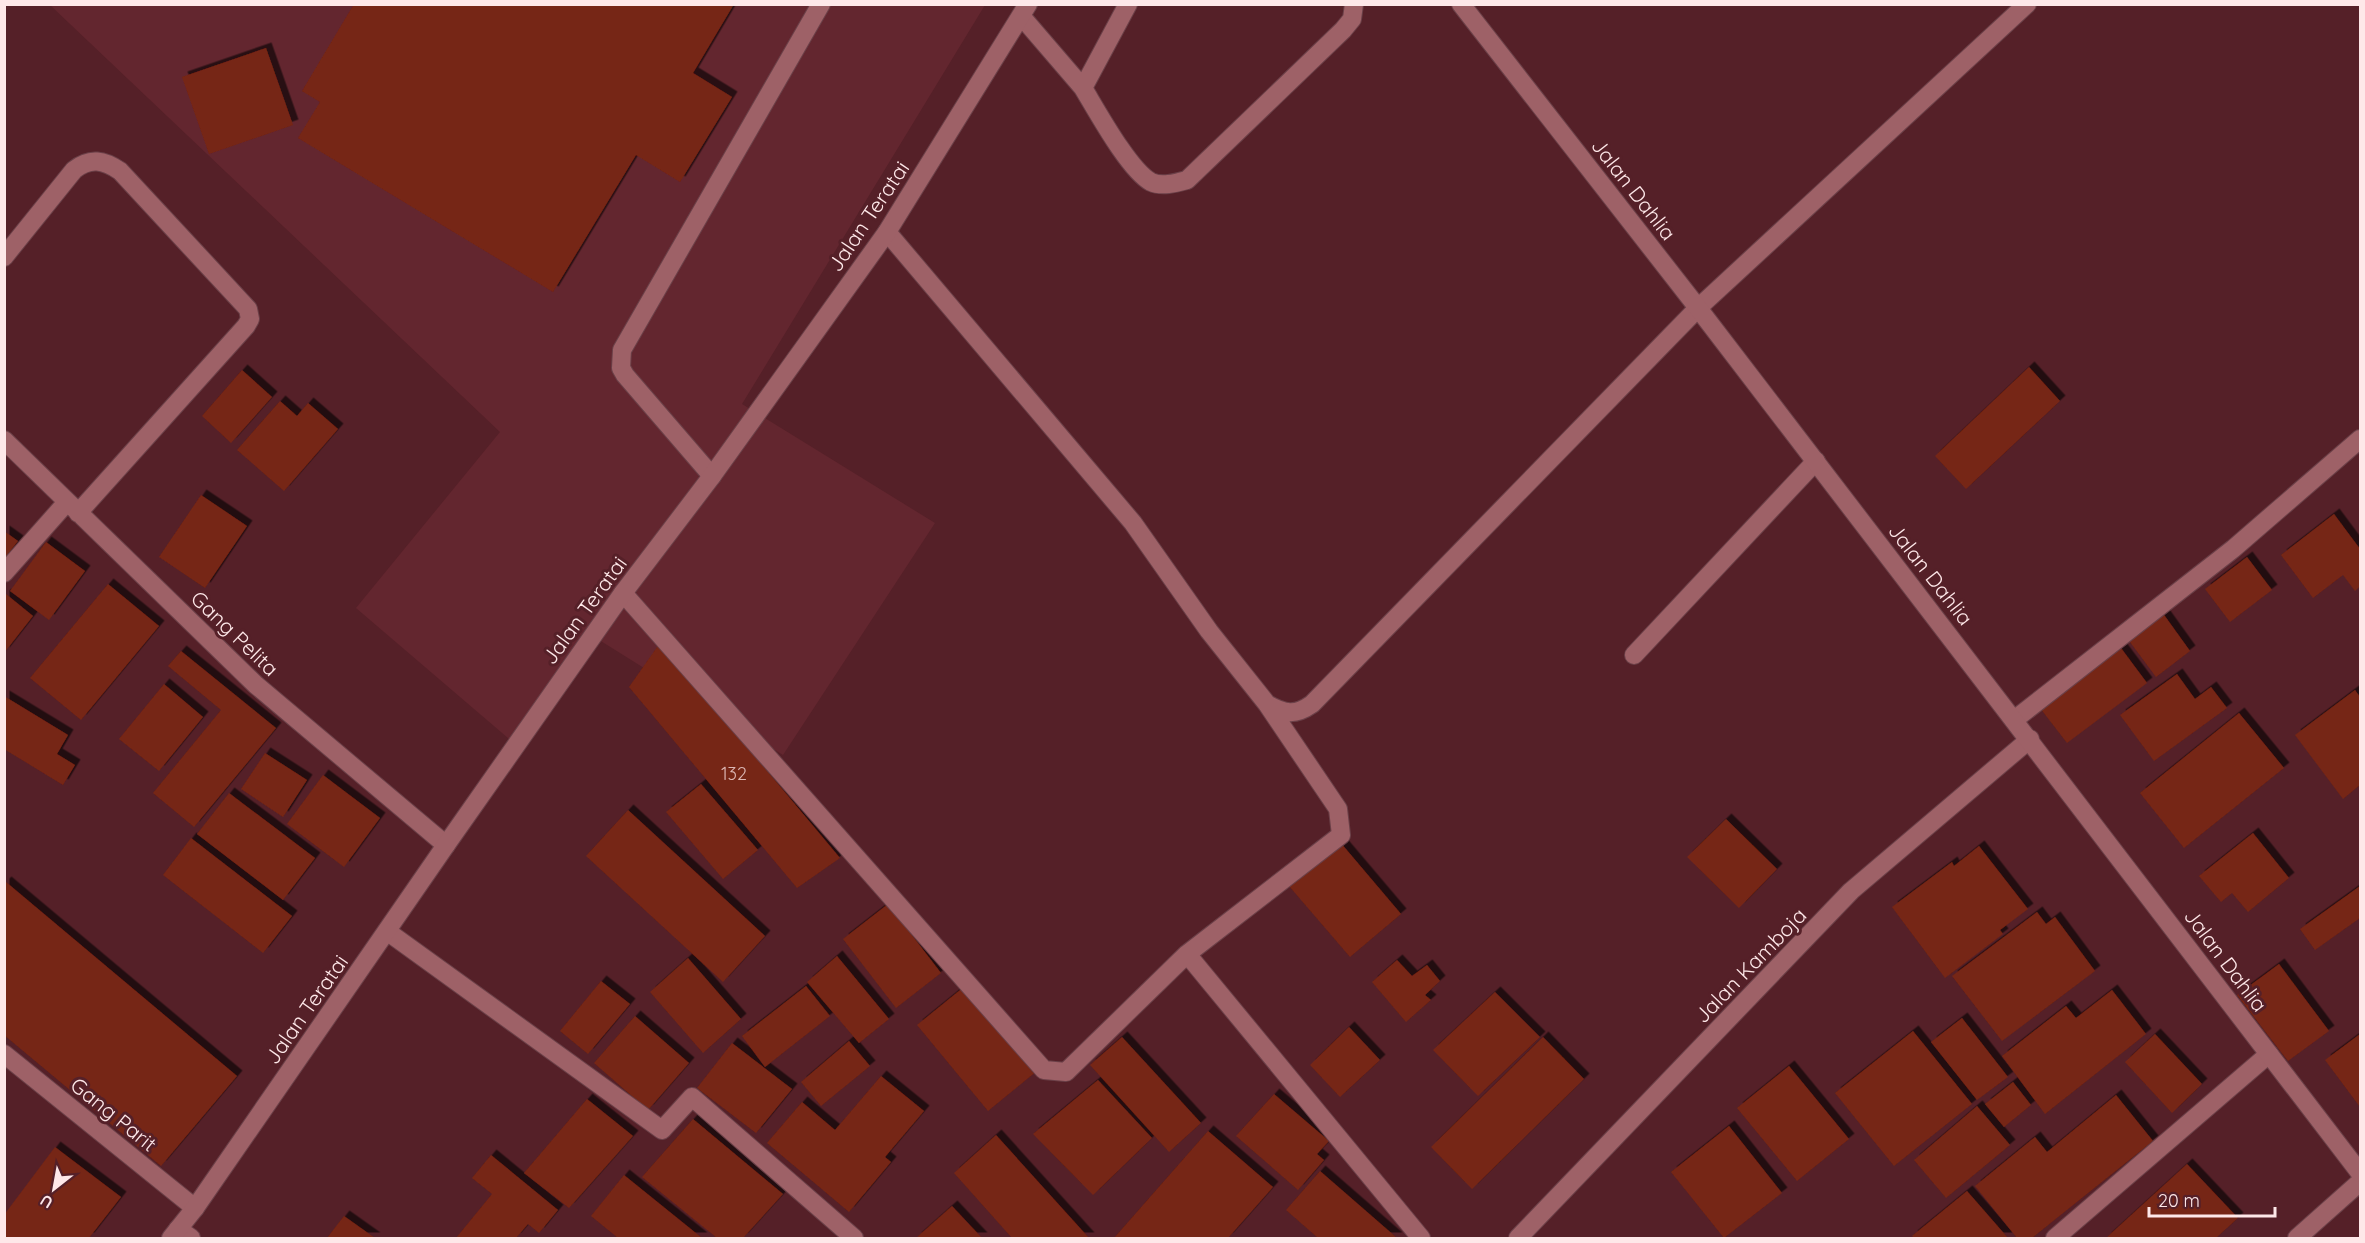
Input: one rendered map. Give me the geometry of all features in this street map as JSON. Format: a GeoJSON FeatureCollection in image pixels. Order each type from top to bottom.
{"type":"FeatureCollection","features":[{"type":"Feature","properties":{"kind":"street"},"geometry":{"type":"LineString","coordinates":[[712,476],[625,375],[621,368],[622,350],[822,4]]}},
{"type":"Feature","properties":{"kind":"street"},"geometry":{"type":"LineString","coordinates":[[1083,88],[1128,4]]}},
{"type":"Feature","properties":{"kind":"street"},"geometry":{"type":"LineString","coordinates":[[1025,10],[1083,88],[1136,171],[1152,183],[1169,185],[1187,180],[1342,30],[1352,19],[1354,4]]}},
{"type":"Feature","properties":{"kind":"street","name":"Jalan Dahlia"},"geometry":{"type":"LineString","coordinates":[[1461,4],[1816,461],[2361,1173]]}},
{"type":"Feature","properties":{"kind":"street"},"geometry":{"type":"LineString","coordinates":[[1268,704],[1282,712],[1301,712],[1312,704],[1698,308],[2027,4]]}},
{"type":"Feature","properties":{"kind":"street","name":"Jalan Teratai"},"geometry":{"type":"LineString","coordinates":[[180,1235],[195,1208],[623,593],[712,476],[887,232],[1025,10]]}},
{"type":"Feature","properties":{"kind":"street"},"geometry":{"type":"LineString","coordinates":[[4,257],[74,170],[83,162],[95,160],[109,163],[120,171],[248,309],[250,319],[246,326],[72,508],[4,573]]}},
{"type":"Feature","properties":{"kind":"street"},"geometry":{"type":"LineString","coordinates":[[623,593],[1044,1070],[1066,1072],[1187,954],[1341,835],[1338,809],[1268,704],[1209,631],[1133,523],[887,232]]}},
{"type":"Feature","properties":{"kind":"street"},"geometry":{"type":"LineString","coordinates":[[2014,720],[2233,549],[2361,439]]}},
{"type":"Feature","properties":{"kind":"street","name":"Gang Pelita"},"geometry":{"type":"LineString","coordinates":[[4,440],[256,685],[446,845]]}},
{"type":"Feature","properties":{"kind":"street"},"geometry":{"type":"LineString","coordinates":[[1634,655],[1816,461]]}},
{"type":"Feature","properties":{"kind":"street","name":"Jalan Kamboja"},"geometry":{"type":"LineString","coordinates":[[1518,1239],[1851,891],[2030,739]]}},
{"type":"Feature","properties":{"kind":"street"},"geometry":{"type":"LineString","coordinates":[[388,932],[662,1130],[692,1097],[854,1239]]}},
{"type":"Feature","properties":{"kind":"street"},"geometry":{"type":"LineString","coordinates":[[1187,954],[1421,1239]]}},
{"type":"Feature","properties":{"kind":"street","name":"Gang Parit"},"geometry":{"type":"LineString","coordinates":[[4,1054],[195,1208]]}},
{"type":"Feature","properties":{"kind":"street"},"geometry":{"type":"LineString","coordinates":[[2055,1239],[2269,1054]]}},
{"type":"Feature","properties":{"kind":"street"},"geometry":{"type":"LineString","coordinates":[[2297,1239],[2361,1182]]}},
{"type":"Feature","properties":{"kind":"shaded area"},"geometry":{"type":"Polygon","coordinates":[[[50,5],[985,5],[742,404],[935,523],[783,755],[596,638],[523,751],[356,608],[500,432],[50,5]]]}},
{"type":"Feature","properties":{"kind":"building"},"geometry":{"type":"Polygon","coordinates":[[[354,4],[734,4],[693,73],[732,97],[680,182],[636,155],[553,292],[298,138],[320,102],[302,91],[354,4]]]}},
{"type":"Feature","properties":{"kind":"building"},"geometry":{"type":"Polygon","coordinates":[[[266,48],[293,125],[209,154],[182,77],[266,48]]]}},
{"type":"Feature","properties":{"kind":"building"},"geometry":{"type":"Polygon","coordinates":[[[2029,367],[2060,401],[1966,489],[1935,456],[2029,367]]]}},
{"type":"Feature","properties":{"kind":"building"},"geometry":{"type":"Polygon","coordinates":[[[242,370],[272,397],[231,443],[202,416],[242,370]]]}},
{"type":"Feature","properties":{"kind":"building"},"geometry":{"type":"Polygon","coordinates":[[[280,401],[297,416],[308,403],[338,429],[284,491],[237,450],[280,401]]]}},
{"type":"Feature","properties":{"kind":"building"},"geometry":{"type":"Polygon","coordinates":[[[201,495],[247,526],[205,588],[159,557],[201,495]]]}},
{"type":"Feature","properties":{"kind":"building"},"geometry":{"type":"Polygon","coordinates":[[[2334,514],[2360,549],[2360,586],[2355,591],[2343,575],[2313,598],[2281,555],[2334,514]]]}},
{"type":"Feature","properties":{"kind":"building"},"geometry":{"type":"Polygon","coordinates":[[[4,531],[18,541],[4,559],[4,531]]]}},
{"type":"Feature","properties":{"kind":"building"},"geometry":{"type":"Polygon","coordinates":[[[46,542],[85,571],[49,620],[10,591],[46,542]]]}},
{"type":"Feature","properties":{"kind":"building"},"geometry":{"type":"Polygon","coordinates":[[[2247,557],[2272,590],[2230,622],[2205,589],[2247,557]]]}},
{"type":"Feature","properties":{"kind":"building"},"geometry":{"type":"Polygon","coordinates":[[[108,584],[159,626],[81,720],[30,678],[108,584]]]}},
{"type":"Feature","properties":{"kind":"building"},"geometry":{"type":"Polygon","coordinates":[[[6,594],[33,616],[4,653],[4,596],[6,594]]]}},
{"type":"Feature","properties":{"kind":"building"},"geometry":{"type":"Polygon","coordinates":[[[2162,612],[2190,651],[2156,677],[2127,638],[2162,612]]]}},
{"type":"Feature","properties":{"kind":"building"},"geometry":{"type":"Polygon","coordinates":[[[660,643],[840,858],[797,888],[629,687],[660,643]]]}},
{"type":"Feature","properties":{"kind":"building"},"geometry":{"type":"Polygon","coordinates":[[[2121,648],[2147,683],[2067,743],[2040,708],[2121,648]]]}},
{"type":"Feature","properties":{"kind":"building"},"geometry":{"type":"Polygon","coordinates":[[[181,651],[276,728],[194,827],[153,793],[221,710],[168,666],[181,651]]]}},
{"type":"Feature","properties":{"kind":"building"},"geometry":{"type":"Polygon","coordinates":[[[2177,674],[2195,699],[2211,687],[2227,708],[2154,761],[2120,715],[2177,674]]]}},
{"type":"Feature","properties":{"kind":"building"},"geometry":{"type":"Polygon","coordinates":[[[164,684],[203,717],[159,771],[119,739],[164,684]]]}},
{"type":"Feature","properties":{"kind":"building"},"geometry":{"type":"Polygon","coordinates":[[[2355,690],[2360,697],[2360,785],[2343,799],[2295,735],[2355,690]]]}},
{"type":"Feature","properties":{"kind":"building"},"geometry":{"type":"Polygon","coordinates":[[[4,696],[68,735],[57,754],[75,765],[63,785],[4,749],[4,696]]]}},
{"type":"Feature","properties":{"kind":"building"},"geometry":{"type":"Polygon","coordinates":[[[2239,713],[2284,768],[2184,848],[2140,793],[2239,713]]]}},
{"type":"Feature","properties":{"kind":"building"},"geometry":{"type":"Polygon","coordinates":[[[265,753],[307,780],[283,817],[241,789],[265,753]]]}},
{"type":"Feature","properties":{"kind":"building"},"geometry":{"type":"Polygon","coordinates":[[[323,775],[380,818],[344,867],[287,824],[323,775]]]}},
{"type":"Feature","properties":{"kind":"building"},"geometry":{"type":"Polygon","coordinates":[[[701,784],[758,850],[723,879],[666,812],[701,784]]]}},
{"type":"Feature","properties":{"kind":"building"},"geometry":{"type":"Polygon","coordinates":[[[229,793],[315,858],[283,900],[197,834],[229,793]]]}},
{"type":"Feature","properties":{"kind":"building"},"geometry":{"type":"Polygon","coordinates":[[[628,810],[765,936],[723,982],[586,856],[628,810]]]}},
{"type":"Feature","properties":{"kind":"building"},"geometry":{"type":"Polygon","coordinates":[[[1726,819],[1777,869],[1739,908],[1687,857],[1726,819]]]}},
{"type":"Feature","properties":{"kind":"building"},"geometry":{"type":"Polygon","coordinates":[[[2253,833],[2289,878],[2248,912],[2232,893],[2221,902],[2199,876],[2253,833]]]}},
{"type":"Feature","properties":{"kind":"building"},"geometry":{"type":"Polygon","coordinates":[[[191,838],[292,916],[263,953],[163,875],[191,838]]]}},
{"type":"Feature","properties":{"kind":"building"},"geometry":{"type":"Polygon","coordinates":[[[1340,842],[1401,914],[1350,957],[1289,886],[1340,842]]]}},
{"type":"Feature","properties":{"kind":"building"},"geometry":{"type":"Polygon","coordinates":[[[1979,846],[2028,909],[2000,930],[2003,934],[1945,978],[1892,907],[1952,862],[1954,866],[1979,846]]]}},
{"type":"Feature","properties":{"kind":"building"},"geometry":{"type":"Polygon","coordinates":[[[6,882],[237,1076],[161,1166],[4,1035],[4,884],[6,882]]]}},
{"type":"Feature","properties":{"kind":"building"},"geometry":{"type":"Polygon","coordinates":[[[2360,886],[2360,918],[2315,950],[2300,929],[2360,886]]]}},
{"type":"Feature","properties":{"kind":"building"},"geometry":{"type":"Polygon","coordinates":[[[888,904],[941,973],[896,1008],[843,939],[888,904]]]}},
{"type":"Feature","properties":{"kind":"building"},"geometry":{"type":"Polygon","coordinates":[[[2037,912],[2046,924],[2055,917],[2095,971],[2002,1041],[1952,976],[2037,912]]]}},
{"type":"Feature","properties":{"kind":"building"},"geometry":{"type":"Polygon","coordinates":[[[837,956],[889,1019],[859,1043],[807,982],[837,956]]]}},
{"type":"Feature","properties":{"kind":"building"},"geometry":{"type":"Polygon","coordinates":[[[688,958],[741,1019],[703,1053],[650,992],[688,958]]]}},
{"type":"Feature","properties":{"kind":"building"},"geometry":{"type":"Polygon","coordinates":[[[1397,960],[1412,976],[1427,965],[1440,981],[1425,995],[1431,1000],[1406,1022],[1372,982],[1397,960]]]}},
{"type":"Feature","properties":{"kind":"building"},"geometry":{"type":"Polygon","coordinates":[[[2279,964],[2329,1031],[2288,1061],[2237,995],[2279,964]]]}},
{"type":"Feature","properties":{"kind":"building"},"geometry":{"type":"Polygon","coordinates":[[[601,981],[630,1004],[588,1054],[560,1031],[601,981]]]}},
{"type":"Feature","properties":{"kind":"building"},"geometry":{"type":"Polygon","coordinates":[[[806,986],[830,1016],[765,1067],[742,1036],[806,986]]]}},
{"type":"Feature","properties":{"kind":"building"},"geometry":{"type":"Polygon","coordinates":[[[965,986],[1037,1071],[988,1111],[917,1025],[965,986]]]}},
{"type":"Feature","properties":{"kind":"building"},"geometry":{"type":"Polygon","coordinates":[[[2112,990],[2146,1034],[2045,1114],[2002,1056],[2066,1006],[2076,1018],[2112,990]]]}},
{"type":"Feature","properties":{"kind":"building"},"geometry":{"type":"Polygon","coordinates":[[[1495,992],[1540,1037],[1478,1096],[1433,1050],[1495,992]]]}},
{"type":"Feature","properties":{"kind":"building"},"geometry":{"type":"Polygon","coordinates":[[[635,1016],[689,1063],[648,1110],[594,1063],[635,1016]]]}},
{"type":"Feature","properties":{"kind":"building"},"geometry":{"type":"Polygon","coordinates":[[[1962,1018],[2008,1077],[1977,1100],[1931,1042],[1962,1018]]]}},
{"type":"Feature","properties":{"kind":"building"},"geometry":{"type":"Polygon","coordinates":[[[1349,1027],[1380,1060],[1340,1097],[1310,1065],[1349,1027]]]}},
{"type":"Feature","properties":{"kind":"building"},"geometry":{"type":"Polygon","coordinates":[[[1913,1031],[1972,1104],[1894,1166],[1835,1093],[1913,1031]]]}},
{"type":"Feature","properties":{"kind":"building"},"geometry":{"type":"Polygon","coordinates":[[[2155,1034],[2202,1084],[2172,1113],[2125,1062],[2155,1034]]]}},
{"type":"Feature","properties":{"kind":"building"},"geometry":{"type":"Polygon","coordinates":[[[2360,1034],[2360,1107],[2325,1060],[2360,1034]]]}},
{"type":"Feature","properties":{"kind":"building"},"geometry":{"type":"Polygon","coordinates":[[[1122,1037],[1201,1123],[1169,1152],[1090,1065],[1122,1037]]]}},
{"type":"Feature","properties":{"kind":"building"},"geometry":{"type":"Polygon","coordinates":[[[1543,1037],[1584,1079],[1472,1189],[1431,1147],[1543,1037]]]}},
{"type":"Feature","properties":{"kind":"building"},"geometry":{"type":"Polygon","coordinates":[[[849,1041],[870,1066],[821,1106],[801,1082],[849,1041]]]}},
{"type":"Feature","properties":{"kind":"building"},"geometry":{"type":"Polygon","coordinates":[[[732,1043],[792,1089],[756,1133],[697,1088],[732,1043]]]}},
{"type":"Feature","properties":{"kind":"building"},"geometry":{"type":"Polygon","coordinates":[[[1789,1066],[1849,1139],[1797,1181],[1737,1108],[1789,1066]]]}},
{"type":"Feature","properties":{"kind":"building"},"geometry":{"type":"Polygon","coordinates":[[[881,1076],[924,1111],[885,1157],[891,1162],[849,1212],[767,1143],[802,1102],[835,1130],[881,1076]]]}},
{"type":"Feature","properties":{"kind":"building"},"geometry":{"type":"Polygon","coordinates":[[[1098,1080],[1152,1138],[1093,1195],[1033,1134],[1098,1080]]]}},
{"type":"Feature","properties":{"kind":"building"},"geometry":{"type":"Polygon","coordinates":[[[2013,1082],[2031,1105],[2004,1127],[1985,1104],[2013,1082]]]}},
{"type":"Feature","properties":{"kind":"building"},"geometry":{"type":"Polygon","coordinates":[[[1274,1094],[1329,1141],[1317,1154],[1324,1160],[1298,1190],[1236,1136],[1274,1094]]]}},
{"type":"Feature","properties":{"kind":"building"},"geometry":{"type":"Polygon","coordinates":[[[2116,1095],[2153,1141],[2032,1238],[2017,1238],[1975,1186],[2035,1137],[2047,1152],[2116,1095]]]}},
{"type":"Feature","properties":{"kind":"building"},"geometry":{"type":"Polygon","coordinates":[[[587,1099],[633,1136],[569,1208],[524,1173],[587,1099]]]}},
{"type":"Feature","properties":{"kind":"building"},"geometry":{"type":"Polygon","coordinates":[[[1977,1106],[2010,1145],[1946,1198],[1914,1160],[1977,1106]]]}},
{"type":"Feature","properties":{"kind":"building"},"geometry":{"type":"Polygon","coordinates":[[[693,1119],[783,1194],[743,1238],[717,1238],[642,1177],[693,1119]]]}},
{"type":"Feature","properties":{"kind":"building"},"geometry":{"type":"Polygon","coordinates":[[[1729,1126],[1782,1193],[1724,1238],[1671,1172],[1729,1126]]]}},
{"type":"Feature","properties":{"kind":"building"},"geometry":{"type":"Polygon","coordinates":[[[1208,1131],[1273,1187],[1228,1238],[1114,1238],[1208,1131]]]}},
{"type":"Feature","properties":{"kind":"building"},"geometry":{"type":"Polygon","coordinates":[[[996,1135],[1089,1238],[1012,1238],[954,1173],[996,1135]]]}},
{"type":"Feature","properties":{"kind":"building"},"geometry":{"type":"Polygon","coordinates":[[[55,1147],[121,1197],[89,1238],[4,1238],[4,1215],[55,1147]]]}},
{"type":"Feature","properties":{"kind":"building"},"geometry":{"type":"Polygon","coordinates":[[[491,1155],[558,1210],[539,1233],[528,1224],[516,1238],[456,1238],[492,1194],[472,1178],[491,1155]]]}},
{"type":"Feature","properties":{"kind":"building"},"geometry":{"type":"Polygon","coordinates":[[[2187,1164],[2238,1218],[2216,1238],[2106,1238],[2187,1164]]]}},
{"type":"Feature","properties":{"kind":"building"},"geometry":{"type":"Polygon","coordinates":[[[1320,1171],[1397,1238],[1318,1238],[1286,1210],[1320,1171]]]}},
{"type":"Feature","properties":{"kind":"building"},"geometry":{"type":"Polygon","coordinates":[[[624,1175],[702,1238],[618,1238],[591,1216],[624,1175]]]}},
{"type":"Feature","properties":{"kind":"building"},"geometry":{"type":"Polygon","coordinates":[[[1967,1191],[2008,1238],[1914,1238],[1912,1236],[1967,1191]]]}},
{"type":"Feature","properties":{"kind":"building"},"geometry":{"type":"Polygon","coordinates":[[[952,1206],[982,1238],[916,1238],[952,1206]]]}},
{"type":"Feature","properties":{"kind":"building"},"geometry":{"type":"Polygon","coordinates":[[[344,1216],[375,1238],[327,1238],[344,1216]]]}}]}
